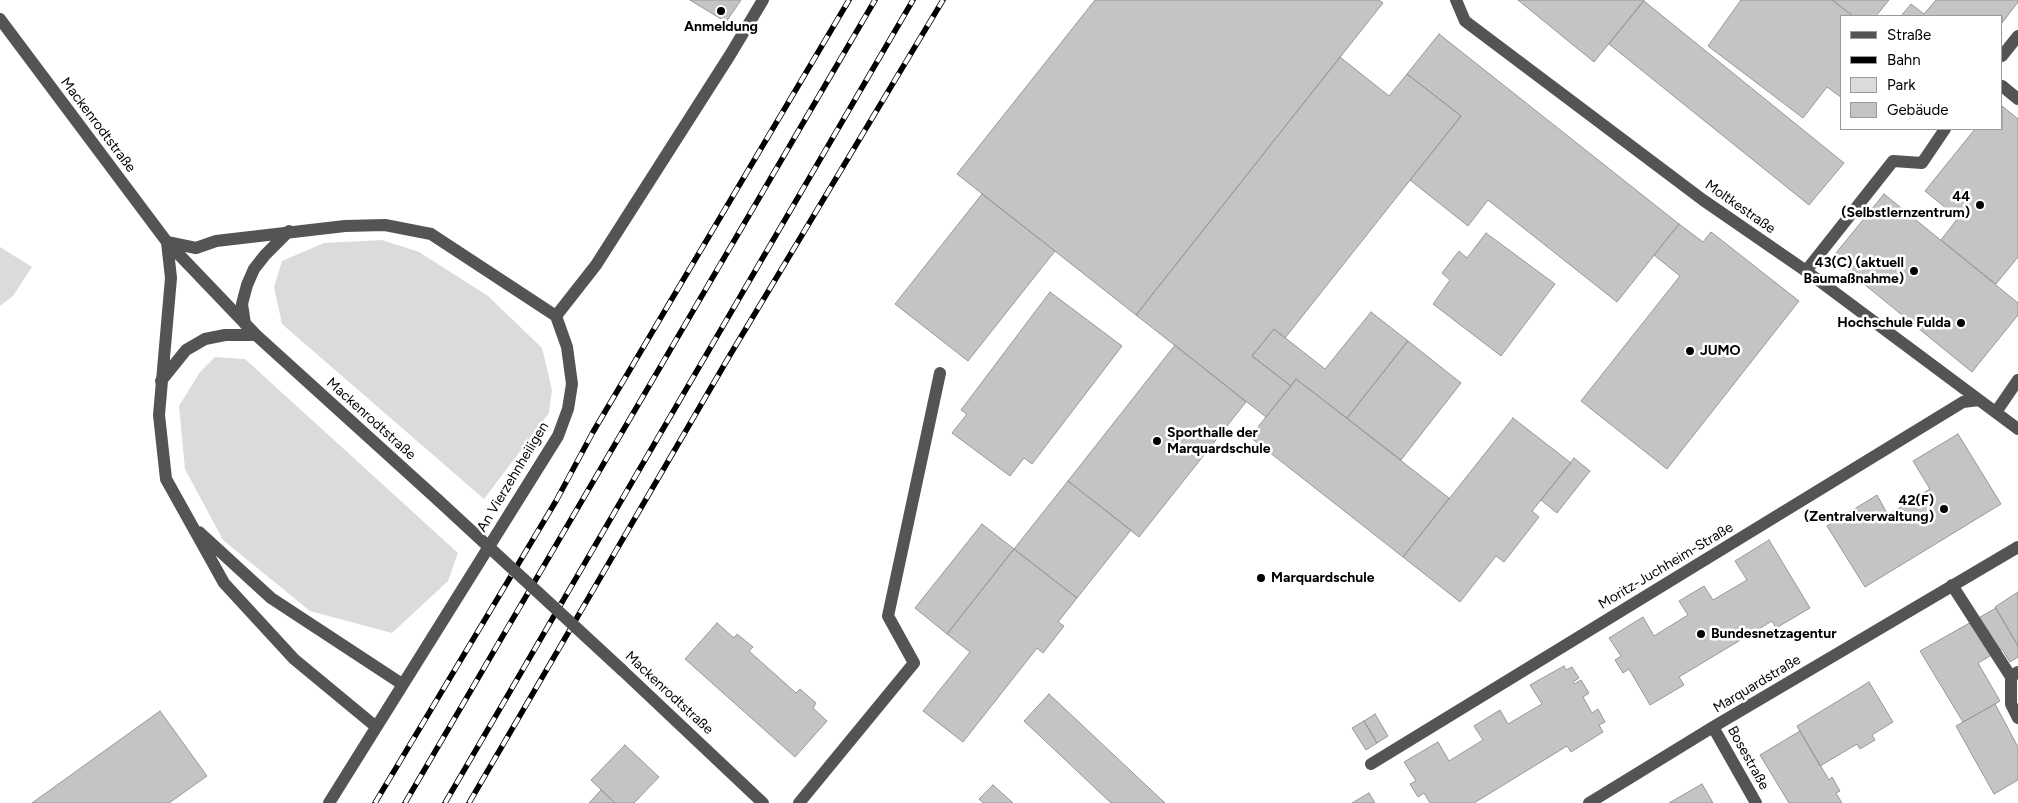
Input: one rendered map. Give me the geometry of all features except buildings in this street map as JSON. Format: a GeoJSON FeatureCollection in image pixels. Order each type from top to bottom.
{"type":"FeatureCollection","features":[{"type":"Feature","properties":{"kind":"street"},"geometry":{"type":"LineString","coordinates":[[376,726],[294,658],[224,583],[166,479],[159,415],[171,278],[167,242],[196,248],[216,241],[289,231],[385,225],[431,234],[556,316],[596,265],[734,49],[763,0]]}},
{"type":"Feature","properties":{"kind":"street","name":"Moltkestraße"},"geometry":{"type":"LineString","coordinates":[[1456,0],[1465,21],[1703,200],[1806,271],[2018,429]]}},
{"type":"Feature","properties":{"kind":"street","name":"Mackenrodtstraße"},"geometry":{"type":"LineString","coordinates":[[0,19],[167,242],[245,324],[622,670],[763,803]]}},
{"type":"Feature","properties":{"kind":"street"},"geometry":{"type":"LineString","coordinates":[[2003,55],[2018,36]]}},
{"type":"Feature","properties":{"kind":"street"},"geometry":{"type":"LineString","coordinates":[[2003,87],[2018,99]]}},
{"type":"Feature","properties":{"kind":"street"},"geometry":{"type":"LineString","coordinates":[[1806,271],[1893,160],[1922,162],[1944,130]]}},
{"type":"Feature","properties":{"kind":"street"},"geometry":{"type":"LineString","coordinates":[[245,324],[242,304],[254,269],[289,231]]}},
{"type":"Feature","properties":{"kind":"street","name":"An Vierzehnheiligen"},"geometry":{"type":"LineString","coordinates":[[329,803],[558,436],[568,409],[572,384],[567,347],[556,316]]}},
{"type":"Feature","properties":{"kind":"street"},"geometry":{"type":"LineString","coordinates":[[161,381],[186,350],[206,339],[225,335],[256,335]]}},
{"type":"Feature","properties":{"kind":"street"},"geometry":{"type":"LineString","coordinates":[[799,803],[914,663],[888,616],[940,373]]}},
{"type":"Feature","properties":{"kind":"street"},"geometry":{"type":"LineString","coordinates":[[1996,412],[2018,380]]}},
{"type":"Feature","properties":{"kind":"street","name":"Moritz-Juchheim-Straße"},"geometry":{"type":"LineString","coordinates":[[1371,764],[1963,402],[1978,400]]}},
{"type":"Feature","properties":{"kind":"street"},"geometry":{"type":"LineString","coordinates":[[190,523],[272,598],[402,684]]}},
{"type":"Feature","properties":{"kind":"street","name":"Marquardstraße"},"geometry":{"type":"LineString","coordinates":[[1589,803],[1713,727],[2018,547]]}},
{"type":"Feature","properties":{"kind":"street"},"geometry":{"type":"LineString","coordinates":[[1952,585],[2014,674],[2011,704],[2018,718]]}},
{"type":"Feature","properties":{"kind":"street","name":"Bosestraße"},"geometry":{"type":"LineString","coordinates":[[1713,727],[1756,803]]}},
{"type":"Feature","properties":{"kind":"green space"},"geometry":{"type":"Polygon","coordinates":[[[382,240],[419,252],[488,296],[542,348],[552,390],[549,413],[484,499],[282,324],[274,287],[282,261],[324,243],[382,240]]]}},
{"type":"Feature","properties":{"kind":"green space"},"geometry":{"type":"Polygon","coordinates":[[[0,247],[32,267],[13,296],[0,306],[0,247]]]}},
{"type":"Feature","properties":{"kind":"green space"},"geometry":{"type":"Polygon","coordinates":[[[215,357],[245,359],[458,553],[448,581],[392,633],[310,611],[223,540],[185,469],[179,406],[200,372],[215,357]]]}},
{"type":"Feature","properties":{"kind":"railway"},"geometry":{"type":"LineString","coordinates":[[375,803],[556,501],[593,432],[849,0]]}},
{"type":"Feature","properties":{"kind":"railway"},"geometry":{"type":"LineString","coordinates":[[405,803],[875,0]]}},
{"type":"Feature","properties":{"kind":"railway"},"geometry":{"type":"LineString","coordinates":[[445,803],[913,0]]}},
{"type":"Feature","properties":{"kind":"railway"},"geometry":{"type":"LineString","coordinates":[[469,803],[730,355],[943,0]]}},
{"type":"Feature","properties":{"kind":"place","name":"Anmeldung"},"geometry":{"type":"Point","coordinates":[721,11]}},
{"type":"Feature","properties":{"kind":"place","name":"44 (Selbstlernzentrum)"},"geometry":{"type":"Point","coordinates":[1980,205]}},
{"type":"Feature","properties":{"kind":"place","name":"43(C) (aktuell Baumaßnahme)"},"geometry":{"type":"Point","coordinates":[1914,271]}},
{"type":"Feature","properties":{"kind":"place","name":"Hochschule Fulda"},"geometry":{"type":"Point","coordinates":[1961,323]}},
{"type":"Feature","properties":{"kind":"place","name":"JUMO"},"geometry":{"type":"Point","coordinates":[1690,351]}},
{"type":"Feature","properties":{"kind":"place","name":"Sporthalle der Marquardschule"},"geometry":{"type":"Point","coordinates":[1157,441]}},
{"type":"Feature","properties":{"kind":"place","name":"42(F) (Zentralverwaltung)"},"geometry":{"type":"Point","coordinates":[1944,509]}},
{"type":"Feature","properties":{"kind":"place","name":"Marquardschule"},"geometry":{"type":"Point","coordinates":[1261,578]}},
{"type":"Feature","properties":{"kind":"place","name":"Bundesnetzagentur"},"geometry":{"type":"Point","coordinates":[1701,634]}}]}
